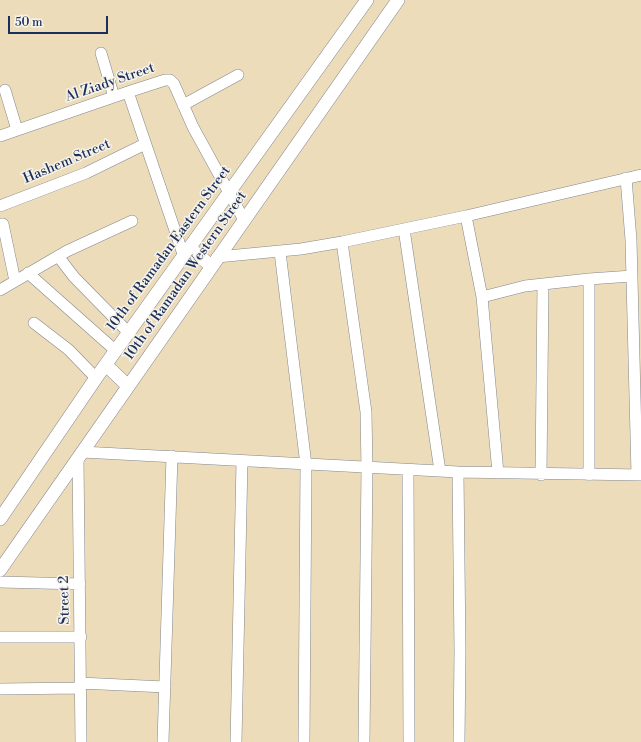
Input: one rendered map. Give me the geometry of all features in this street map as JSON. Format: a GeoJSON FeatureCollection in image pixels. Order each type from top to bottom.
{"type":"FeatureCollection","features":[{"type":"Feature","properties":{"kind":"street","name":"10th of Ramadan Eastern Street"},"geometry":{"type":"LineString","coordinates":[[0,519],[96,378],[130,333],[367,0]]}},
{"type":"Feature","properties":{"kind":"street","name":"10th of Ramadan Western Street"},"geometry":{"type":"LineString","coordinates":[[0,570],[398,0]]}},
{"type":"Feature","properties":{"kind":"street"},"geometry":{"type":"LineString","coordinates":[[101,53],[114,97]]}},
{"type":"Feature","properties":{"kind":"street"},"geometry":{"type":"LineString","coordinates":[[183,105],[238,75]]}},
{"type":"Feature","properties":{"kind":"street","name":"Al Ziady Street"},"geometry":{"type":"LineString","coordinates":[[0,136],[128,92],[165,80],[170,80],[174,84],[194,127],[244,220]]}},
{"type":"Feature","properties":{"kind":"street"},"geometry":{"type":"LineString","coordinates":[[5,90],[17,130]]}},
{"type":"Feature","properties":{"kind":"street"},"geometry":{"type":"LineString","coordinates":[[128,92],[145,144],[187,253],[214,262],[342,242],[466,216],[641,175]]}},
{"type":"Feature","properties":{"kind":"street","name":"Hashem Street"},"geometry":{"type":"LineString","coordinates":[[0,206],[86,173],[145,144]]}},
{"type":"Feature","properties":{"kind":"street"},"geometry":{"type":"LineString","coordinates":[[80,455],[172,456],[440,472],[541,475],[639,475],[631,240],[626,178]]}},
{"type":"Feature","properties":{"kind":"street"},"geometry":{"type":"LineString","coordinates":[[466,216],[482,297],[498,474]]}},
{"type":"Feature","properties":{"kind":"street"},"geometry":{"type":"LineString","coordinates":[[0,290],[58,256],[132,221]]}},
{"type":"Feature","properties":{"kind":"street"},"geometry":{"type":"LineString","coordinates":[[3,224],[15,281]]}},
{"type":"Feature","properties":{"kind":"street"},"geometry":{"type":"LineString","coordinates":[[404,229],[440,472]]}},
{"type":"Feature","properties":{"kind":"street"},"geometry":{"type":"LineString","coordinates":[[342,242],[366,412],[367,468],[364,742]]}},
{"type":"Feature","properties":{"kind":"street"},"geometry":{"type":"LineString","coordinates":[[280,252],[306,465],[304,742]]}},
{"type":"Feature","properties":{"kind":"street"},"geometry":{"type":"LineString","coordinates":[[58,256],[74,277],[130,333]]}},
{"type":"Feature","properties":{"kind":"street"},"geometry":{"type":"LineString","coordinates":[[28,273],[116,351]]}},
{"type":"Feature","properties":{"kind":"street"},"geometry":{"type":"LineString","coordinates":[[482,297],[525,286],[632,276]]}},
{"type":"Feature","properties":{"kind":"street"},"geometry":{"type":"LineString","coordinates":[[589,279],[589,475]]}},
{"type":"Feature","properties":{"kind":"street"},"geometry":{"type":"LineString","coordinates":[[541,475],[543,284]]}},
{"type":"Feature","properties":{"kind":"street"},"geometry":{"type":"LineString","coordinates":[[34,323],[69,350],[96,378]]}},
{"type":"Feature","properties":{"kind":"street"},"geometry":{"type":"LineString","coordinates":[[106,364],[128,386]]}},
{"type":"Feature","properties":{"kind":"street","name":"Street 2"},"geometry":{"type":"LineString","coordinates":[[80,455],[81,742]]}},
{"type":"Feature","properties":{"kind":"street"},"geometry":{"type":"LineString","coordinates":[[163,742],[172,456]]}},
{"type":"Feature","properties":{"kind":"street"},"geometry":{"type":"LineString","coordinates":[[236,742],[242,461]]}},
{"type":"Feature","properties":{"kind":"street"},"geometry":{"type":"LineString","coordinates":[[408,470],[409,742]]}},
{"type":"Feature","properties":{"kind":"street"},"geometry":{"type":"LineString","coordinates":[[458,472],[460,643],[459,742]]}},
{"type":"Feature","properties":{"kind":"street"},"geometry":{"type":"LineString","coordinates":[[0,582],[80,584]]}},
{"type":"Feature","properties":{"kind":"street"},"geometry":{"type":"LineString","coordinates":[[0,637],[81,637]]}},
{"type":"Feature","properties":{"kind":"street"},"geometry":{"type":"LineString","coordinates":[[0,689],[80,686],[165,687]]}}]}
